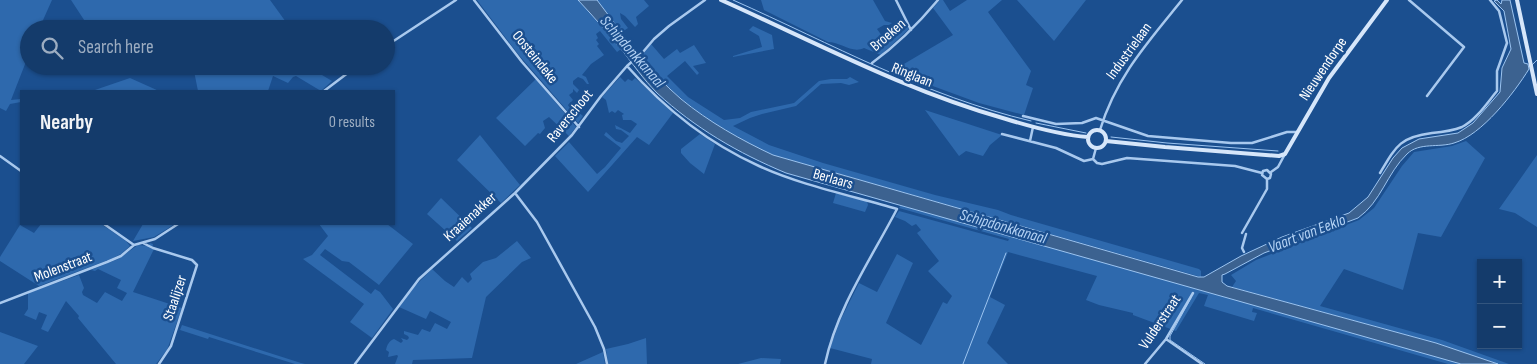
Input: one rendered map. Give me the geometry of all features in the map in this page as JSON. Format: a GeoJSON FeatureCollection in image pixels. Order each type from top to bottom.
{"type":"FeatureCollection","features":[{"type":"Feature","properties":{"kind":"main road","name":"Ringlaan"},"geometry":{"type":"LineString","coordinates":[[722,0],[738,6]]}},
{"type":"Feature","properties":{"kind":"main road","name":"Ringlaan"},"geometry":{"type":"LineString","coordinates":[[727,0],[906,85],[977,111],[1033,127],[1088,137]]}},
{"type":"Feature","properties":{"kind":"main road","name":"Nieuwendorpe"},"geometry":{"type":"LineString","coordinates":[[1285,154],[1296,132],[1329,78],[1387,0]]}},
{"type":"Feature","properties":{"kind":"main road"},"geometry":{"type":"LineString","coordinates":[[1517,0],[1537,94]]}},
{"type":"Feature","properties":{"kind":"main road"},"geometry":{"type":"LineString","coordinates":[[1093,130],[1100,130],[1105,134],[1106,141],[1102,147],[1096,148],[1090,145],[1088,137],[1093,130]]}},
{"type":"Feature","properties":{"kind":"main road"},"geometry":{"type":"LineString","coordinates":[[1106,141],[1165,148],[1280,156],[1285,154]]}},
{"type":"Feature","properties":{"kind":"street"},"geometry":{"type":"LineString","coordinates":[[395,40],[456,0]]}},
{"type":"Feature","properties":{"kind":"street","name":"Oosteindeke"},"geometry":{"type":"LineString","coordinates":[[474,0],[522,62],[579,128]]}},
{"type":"Feature","properties":{"kind":"street","name":"Raverschoot"},"geometry":{"type":"LineString","coordinates":[[515,193],[579,128],[601,96],[654,38],[705,0]]}},
{"type":"Feature","properties":{"kind":"street"},"geometry":{"type":"LineString","coordinates":[[896,0],[911,30]]}},
{"type":"Feature","properties":{"kind":"street","name":"Broeken"},"geometry":{"type":"LineString","coordinates":[[872,63],[888,52],[938,0]]}},
{"type":"Feature","properties":{"kind":"street","name":"Industrielaan"},"geometry":{"type":"LineString","coordinates":[[1100,130],[1124,73],[1182,0]]}},
{"type":"Feature","properties":{"kind":"street"},"geometry":{"type":"LineString","coordinates":[[1409,0],[1464,47],[1427,96]]}},
{"type":"Feature","properties":{"kind":"street"},"geometry":{"type":"LineString","coordinates":[[1380,173],[1393,152],[1407,139],[1417,135],[1449,132],[1464,126],[1470,122],[1497,91],[1497,71],[1507,43],[1500,11],[1490,0]]}},
{"type":"Feature","properties":{"kind":"street","name":"Berlaars"},"geometry":{"type":"LineString","coordinates":[[628,65],[649,90],[682,119],[730,152],[787,178],[897,208],[843,312],[833,334],[825,364]]}},
{"type":"Feature","properties":{"kind":"street"},"geometry":{"type":"LineString","coordinates":[[325,90],[344,75]]}},
{"type":"Feature","properties":{"kind":"street"},"geometry":{"type":"LineString","coordinates":[[1023,116],[1056,124],[1082,123],[1096,118],[1148,136],[1232,143],[1252,143],[1287,132],[1296,132]]}},
{"type":"Feature","properties":{"kind":"street"},"geometry":{"type":"LineString","coordinates":[[1030,141],[1033,127]]}},
{"type":"Feature","properties":{"kind":"street"},"geometry":{"type":"LineString","coordinates":[[1002,134],[1067,152],[1084,161],[1092,159]]}},
{"type":"Feature","properties":{"kind":"street"},"geometry":{"type":"LineString","coordinates":[[1092,159],[1096,148]]}},
{"type":"Feature","properties":{"kind":"street"},"geometry":{"type":"LineString","coordinates":[[1262,173],[1267,170],[1271,172],[1278,168],[1285,154]]}},
{"type":"Feature","properties":{"kind":"street"},"geometry":{"type":"LineString","coordinates":[[0,156],[20,170]]}},
{"type":"Feature","properties":{"kind":"street"},"geometry":{"type":"LineString","coordinates":[[1092,159],[1102,164],[1127,158],[1241,167],[1262,173],[1263,177],[1267,179]]}},
{"type":"Feature","properties":{"kind":"street"},"geometry":{"type":"LineString","coordinates":[[1244,252],[1242,248],[1244,233],[1266,189],[1267,179],[1271,176],[1271,172]]}},
{"type":"Feature","properties":{"kind":"street","name":"Kraaienakker"},"geometry":{"type":"LineString","coordinates":[[355,364],[399,303],[419,279],[515,193],[537,222],[595,327],[604,348],[607,364]]}},
{"type":"Feature","properties":{"kind":"street"},"geometry":{"type":"LineString","coordinates":[[105,225],[133,246]]}},
{"type":"Feature","properties":{"kind":"street"},"geometry":{"type":"LineString","coordinates":[[143,243],[155,239],[176,225]]}},
{"type":"Feature","properties":{"kind":"street","name":"Molenstraat"},"geometry":{"type":"LineString","coordinates":[[0,303],[107,262],[121,256],[133,246],[143,243]]}},
{"type":"Feature","properties":{"kind":"street","name":"Staalijzer"},"geometry":{"type":"LineString","coordinates":[[143,243],[192,260],[197,265],[171,346],[159,364]]}},
{"type":"Feature","properties":{"kind":"street","name":"Vulderstraat"},"geometry":{"type":"LineString","coordinates":[[1145,364],[1166,339],[1193,293]]}},
{"type":"Feature","properties":{"kind":"street"},"geometry":{"type":"LineString","coordinates":[[1166,339],[1202,364]]}},
{"type":"Feature","properties":{"kind":"shaded area"},"geometry":{"type":"Polygon","coordinates":[[[0,0],[52,0],[43,20],[20,20],[21,75],[11,100],[20,99],[20,102],[10,104],[6,111],[0,108],[0,0]]]}},
{"type":"Feature","properties":{"kind":"shaded area"},"geometry":{"type":"Polygon","coordinates":[[[71,0],[270,0],[284,20],[181,20],[84,20],[71,0]]]}},
{"type":"Feature","properties":{"kind":"shaded area"},"geometry":{"type":"Polygon","coordinates":[[[477,0],[578,0],[621,49],[617,52],[600,31],[596,34],[598,38],[596,40],[599,44],[597,46],[604,55],[591,64],[582,75],[586,77],[589,84],[578,77],[573,81],[573,84],[579,90],[577,93],[573,89],[573,92],[569,95],[573,100],[568,105],[575,112],[583,116],[578,123],[518,54],[477,0]]]}},
{"type":"Feature","properties":{"kind":"shaded area"},"geometry":{"type":"Polygon","coordinates":[[[597,0],[644,0],[649,6],[636,17],[638,24],[635,27],[620,13],[621,19],[628,28],[622,32],[597,0]]]}},
{"type":"Feature","properties":{"kind":"shaded area"},"geometry":{"type":"Polygon","coordinates":[[[761,0],[873,0],[885,21],[892,23],[877,29],[882,36],[894,37],[906,24],[909,29],[881,55],[864,48],[855,50],[828,42],[764,10],[761,0]]]}},
{"type":"Feature","properties":{"kind":"shaded area"},"geometry":{"type":"Polygon","coordinates":[[[940,0],[943,0],[950,11],[967,0],[1002,0],[988,12],[1031,71],[1026,85],[1033,88],[1024,115],[979,103],[892,71],[953,35],[933,8],[940,0]]]}},
{"type":"Feature","properties":{"kind":"shaded area"},"geometry":{"type":"Polygon","coordinates":[[[1017,0],[1086,0],[1054,41],[1017,0]]]}},
{"type":"Feature","properties":{"kind":"shaded area"},"geometry":{"type":"Polygon","coordinates":[[[753,26],[772,35],[774,49],[733,57],[762,47],[759,36],[749,30],[753,26]]]}},
{"type":"Feature","properties":{"kind":"shaded area"},"geometry":{"type":"Polygon","coordinates":[[[651,44],[664,59],[677,49],[680,53],[694,45],[706,63],[693,66],[699,73],[697,75],[685,61],[667,76],[688,97],[724,120],[740,118],[751,112],[794,103],[819,81],[847,79],[850,77],[859,82],[849,85],[841,83],[821,84],[796,106],[762,114],[733,126],[769,145],[823,163],[935,195],[998,210],[1199,269],[1201,277],[773,155],[718,125],[669,88],[641,57],[651,44]]]}},
{"type":"Feature","properties":{"kind":"shaded area"},"geometry":{"type":"Polygon","coordinates":[[[195,75],[322,75],[332,81],[322,90],[319,90],[296,76],[288,83],[273,76],[268,90],[198,90],[195,75]]]}},
{"type":"Feature","properties":{"kind":"shaded area"},"geometry":{"type":"Polygon","coordinates":[[[620,77],[625,82],[628,79],[632,81],[635,78],[673,113],[649,145],[637,137],[588,192],[555,156],[569,142],[597,174],[621,148],[604,135],[606,132],[616,141],[622,143],[629,136],[616,129],[615,125],[630,133],[637,124],[631,120],[623,120],[622,115],[624,114],[618,110],[615,113],[612,111],[609,113],[606,100],[602,97],[620,77]]]}},
{"type":"Feature","properties":{"kind":"shaded area"},"geometry":{"type":"Polygon","coordinates":[[[130,78],[157,90],[95,90],[130,78]]]}},
{"type":"Feature","properties":{"kind":"shaded area"},"geometry":{"type":"Polygon","coordinates":[[[536,79],[576,127],[569,136],[549,117],[543,121],[545,128],[525,146],[496,118],[536,79]]]}},
{"type":"Feature","properties":{"kind":"shaded area"},"geometry":{"type":"Polygon","coordinates":[[[925,110],[1002,135],[990,145],[983,156],[966,151],[959,156],[925,110]]]}},
{"type":"Feature","properties":{"kind":"shaded area"},"geometry":{"type":"Polygon","coordinates":[[[700,134],[715,144],[704,174],[681,153],[681,149],[700,134]]]}},
{"type":"Feature","properties":{"kind":"shaded area"},"geometry":{"type":"Polygon","coordinates":[[[480,135],[520,185],[501,203],[457,160],[480,135]]]}},
{"type":"Feature","properties":{"kind":"shaded area"},"geometry":{"type":"Polygon","coordinates":[[[1466,141],[1485,158],[1441,237],[1418,233],[1403,290],[1344,269],[1320,306],[1442,340],[1509,364],[1498,364],[1436,343],[1232,287],[1236,281],[1231,275],[1256,260],[1359,220],[1374,208],[1402,166],[1414,152],[1452,146],[1466,141]]]}},
{"type":"Feature","properties":{"kind":"shaded area"},"geometry":{"type":"Polygon","coordinates":[[[1537,155],[1537,227],[1515,213],[1499,209],[1537,155]]]}},
{"type":"Feature","properties":{"kind":"shaded area"},"geometry":{"type":"Polygon","coordinates":[[[836,193],[867,201],[868,205],[865,212],[833,203],[836,193]]]}},
{"type":"Feature","properties":{"kind":"shaded area"},"geometry":{"type":"Polygon","coordinates":[[[441,198],[472,228],[457,241],[427,214],[441,198]]]}},
{"type":"Feature","properties":{"kind":"shaded area"},"geometry":{"type":"Polygon","coordinates":[[[901,205],[1461,364],[1448,364],[1253,308],[1252,312],[1257,313],[1254,321],[1204,306],[1208,295],[1199,293],[1176,331],[1133,315],[1133,313],[1086,300],[1097,276],[1008,252],[990,297],[1005,305],[987,343],[1008,364],[871,364],[872,359],[830,348],[840,321],[859,283],[877,292],[897,254],[913,263],[886,323],[921,345],[943,302],[947,304],[952,296],[928,271],[939,261],[917,233],[921,230],[916,224],[912,226],[895,217],[899,211],[1008,241],[1009,239],[899,208],[901,205]]]}},
{"type":"Feature","properties":{"kind":"shaded area"},"geometry":{"type":"Polygon","coordinates":[[[20,225],[34,233],[40,225],[102,225],[126,241],[130,246],[121,254],[111,259],[39,286],[0,261],[0,257],[20,225]]]}},
{"type":"Feature","properties":{"kind":"shaded area"},"geometry":{"type":"Polygon","coordinates":[[[142,225],[173,225],[154,237],[133,241],[142,225]]]}},
{"type":"Feature","properties":{"kind":"shaded area"},"geometry":{"type":"Polygon","coordinates":[[[320,225],[388,225],[413,244],[379,285],[349,262],[342,261],[325,249],[320,255],[371,294],[375,289],[380,292],[393,309],[372,338],[350,322],[364,304],[303,259],[312,255],[328,236],[320,225]]]}},
{"type":"Feature","properties":{"kind":"shaded area"},"geometry":{"type":"Polygon","coordinates":[[[517,241],[531,258],[522,262],[486,297],[472,358],[413,360],[412,364],[395,364],[397,355],[388,357],[389,352],[386,350],[391,341],[394,339],[401,343],[403,341],[401,338],[407,340],[409,338],[404,334],[404,331],[418,335],[422,329],[430,332],[435,323],[447,329],[451,322],[430,311],[426,319],[399,307],[412,289],[432,269],[454,287],[462,277],[468,283],[472,279],[470,274],[483,262],[496,258],[517,241]]]}},
{"type":"Feature","properties":{"kind":"shaded area"},"geometry":{"type":"Polygon","coordinates":[[[150,243],[153,244],[152,249],[154,249],[133,292],[182,308],[167,350],[156,364],[116,364],[66,301],[48,332],[41,329],[47,315],[39,312],[36,320],[24,315],[28,309],[28,293],[79,275],[84,288],[83,295],[97,303],[105,292],[122,301],[127,293],[117,288],[121,280],[98,269],[95,271],[91,270],[118,259],[138,245],[148,246],[150,243]]]}},
{"type":"Feature","properties":{"kind":"shaded area"},"geometry":{"type":"Polygon","coordinates":[[[182,325],[305,364],[295,364],[209,337],[208,339],[180,330],[182,325]]]}},
{"type":"Feature","properties":{"kind":"shaded area"},"geometry":{"type":"Polygon","coordinates":[[[0,332],[38,346],[24,364],[0,364],[0,332]]]}},
{"type":"Feature","properties":{"kind":"shaded area"},"geometry":{"type":"Polygon","coordinates":[[[646,338],[647,364],[608,364],[606,349],[646,338]]]}},
{"type":"Feature","properties":{"kind":"shaded area"},"geometry":{"type":"Polygon","coordinates":[[[603,352],[605,364],[576,364],[603,352]]]}},
{"type":"Feature","properties":{"kind":"shaded area"},"geometry":{"type":"Polygon","coordinates":[[[761,358],[781,359],[780,364],[738,364],[761,358]]]}},
{"type":"Feature","properties":{"kind":"water"},"geometry":{"type":"Polygon","coordinates":[[[578,0],[597,0],[647,64],[681,99],[726,130],[773,155],[1198,277],[1204,277],[1241,256],[1282,237],[1349,213],[1368,197],[1393,158],[1402,148],[1419,139],[1458,133],[1473,123],[1500,92],[1502,68],[1511,49],[1504,11],[1494,1],[1497,0],[1501,4],[1502,0],[1510,0],[1524,63],[1528,64],[1529,69],[1515,90],[1486,122],[1465,139],[1454,143],[1412,150],[1394,170],[1373,204],[1358,218],[1264,253],[1222,275],[1222,282],[1227,286],[1436,343],[1498,364],[1461,364],[786,173],[718,139],[671,106],[647,82],[578,0]]]}},
{"type":"Feature","properties":{"kind":"waterway"},"geometry":{"type":"LineString","coordinates":[[733,0],[879,68],[954,98],[1031,121]]}},
{"type":"Feature","properties":{"kind":"waterway"},"geometry":{"type":"LineString","coordinates":[[1532,65],[1537,60]]}},
{"type":"Feature","properties":{"kind":"waterway"},"geometry":{"type":"LineString","coordinates":[[1036,123],[1086,133]]}},
{"type":"Feature","properties":{"kind":"waterway"},"geometry":{"type":"LineString","coordinates":[[1111,137],[1278,151]]}},
{"type":"Feature","properties":{"kind":"waterway"},"geometry":{"type":"LineString","coordinates":[[963,364],[1006,253]]}},
{"type":"Feature","properties":{"kind":"waterway"},"geometry":{"type":"LineString","coordinates":[[1191,298],[1170,336],[1170,340],[1205,364]]}},
{"type":"Feature","properties":{"kind":"water label","name":"Schipdonkkanaal"},"geometry":{"type":"Point","coordinates":[632,52]}},
{"type":"Feature","properties":{"kind":"water label","name":"Schipdonkkanaal"},"geometry":{"type":"Point","coordinates":[1003,227]}},
{"type":"Feature","properties":{"kind":"water label","name":"Vaart van Eeklo"},"geometry":{"type":"Point","coordinates":[1307,234]}}]}
